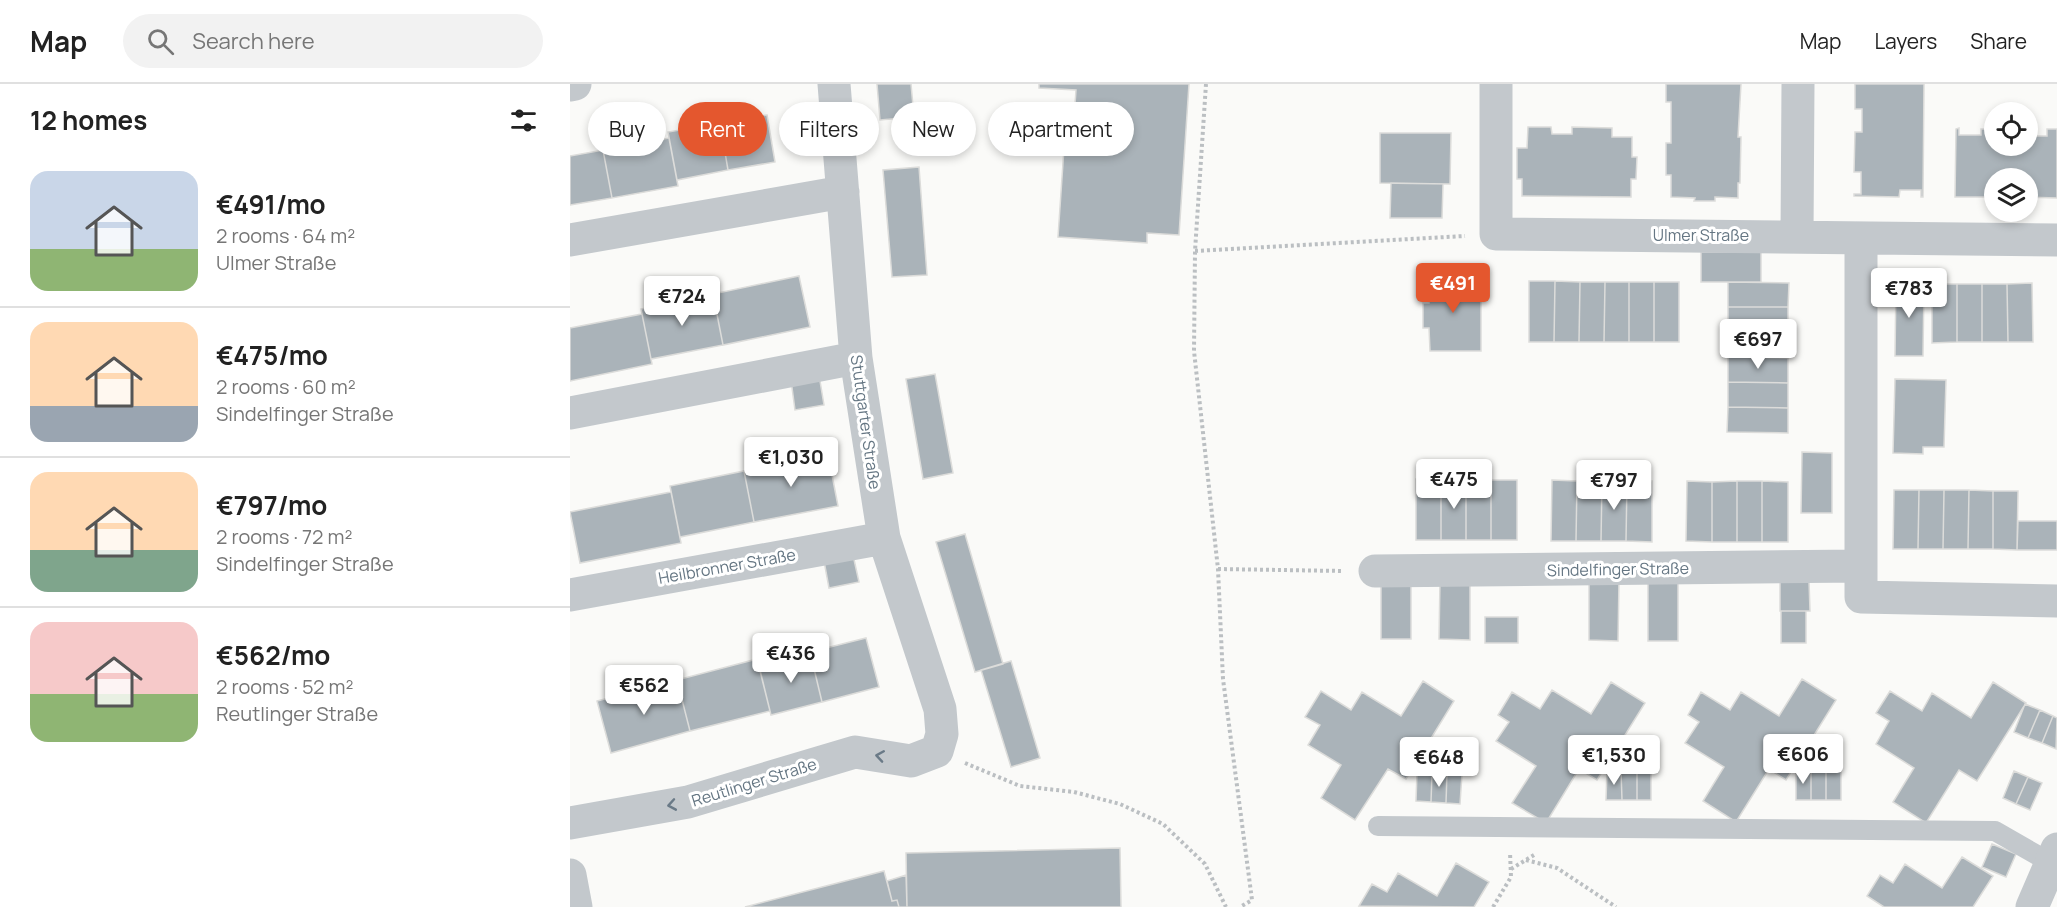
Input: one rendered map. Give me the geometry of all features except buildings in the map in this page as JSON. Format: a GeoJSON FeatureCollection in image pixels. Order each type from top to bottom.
{"type":"FeatureCollection","features":[{"type":"Feature","properties":{"kind":"street"},"geometry":{"type":"LineString","coordinates":[[570,85],[575,84]]}},
{"type":"Feature","properties":{"kind":"street","name":"Stuttgarter Straße"},"geometry":{"type":"LineString","coordinates":[[834,84],[856,358],[884,537],[940,708],[942,734],[936,751]]}},
{"type":"Feature","properties":{"kind":"street"},"geometry":{"type":"LineString","coordinates":[[1496,84],[1496,234]]}},
{"type":"Feature","properties":{"kind":"street"},"geometry":{"type":"LineString","coordinates":[[1797,236],[1798,84]]}},
{"type":"Feature","properties":{"kind":"street"},"geometry":{"type":"LineString","coordinates":[[570,240],[843,192]]}},
{"type":"Feature","properties":{"kind":"street","name":"Ulmer Straße"},"geometry":{"type":"LineString","coordinates":[[1496,234],[2057,240]]}},
{"type":"Feature","properties":{"kind":"street"},"geometry":{"type":"LineString","coordinates":[[1861,238],[1861,597],[2057,601]]}},
{"type":"Feature","properties":{"kind":"street"},"geometry":{"type":"LineString","coordinates":[[570,413],[856,358]]}},
{"type":"Feature","properties":{"kind":"street","name":"Heilbronner Straße"},"geometry":{"type":"LineString","coordinates":[[570,595],[884,537]]}},
{"type":"Feature","properties":{"kind":"street","name":"Sindelfinger Straße"},"geometry":{"type":"LineString","coordinates":[[1375,571],[1861,566]]}},
{"type":"Feature","properties":{"kind":"street","name":"Reutlinger Straße"},"geometry":{"type":"LineString","coordinates":[[570,824],[688,802],[855,752],[911,761],[936,751]]}},
{"type":"Feature","properties":{"kind":"street"},"geometry":{"type":"LineString","coordinates":[[2032,907],[2054,856]]}},
{"type":"Feature","properties":{"kind":"street"},"geometry":{"type":"LineString","coordinates":[[570,874],[576,907]]}},
{"type":"Feature","properties":{"kind":"lane"},"geometry":{"type":"LineString","coordinates":[[1378,826],[1995,831],[2054,856]]}},
{"type":"Feature","properties":{"kind":"path"},"geometry":{"type":"LineString","coordinates":[[1206,84],[1195,251],[1194,351],[1218,569],[1223,679],[1252,900],[1240,907]]}},
{"type":"Feature","properties":{"kind":"path"},"geometry":{"type":"LineString","coordinates":[[1195,251],[1496,234]]}},
{"type":"Feature","properties":{"kind":"path"},"geometry":{"type":"LineString","coordinates":[[1218,569],[1375,571]]}},
{"type":"Feature","properties":{"kind":"path"},"geometry":{"type":"LineString","coordinates":[[936,751],[1020,786],[1074,792],[1111,802],[1163,824],[1205,864],[1226,907]]}},
{"type":"Feature","properties":{"kind":"path"},"geometry":{"type":"LineString","coordinates":[[1493,907],[1511,877],[1510,828]]}},
{"type":"Feature","properties":{"kind":"path"},"geometry":{"type":"LineString","coordinates":[[1526,860],[1557,868],[1616,907]]}}]}
